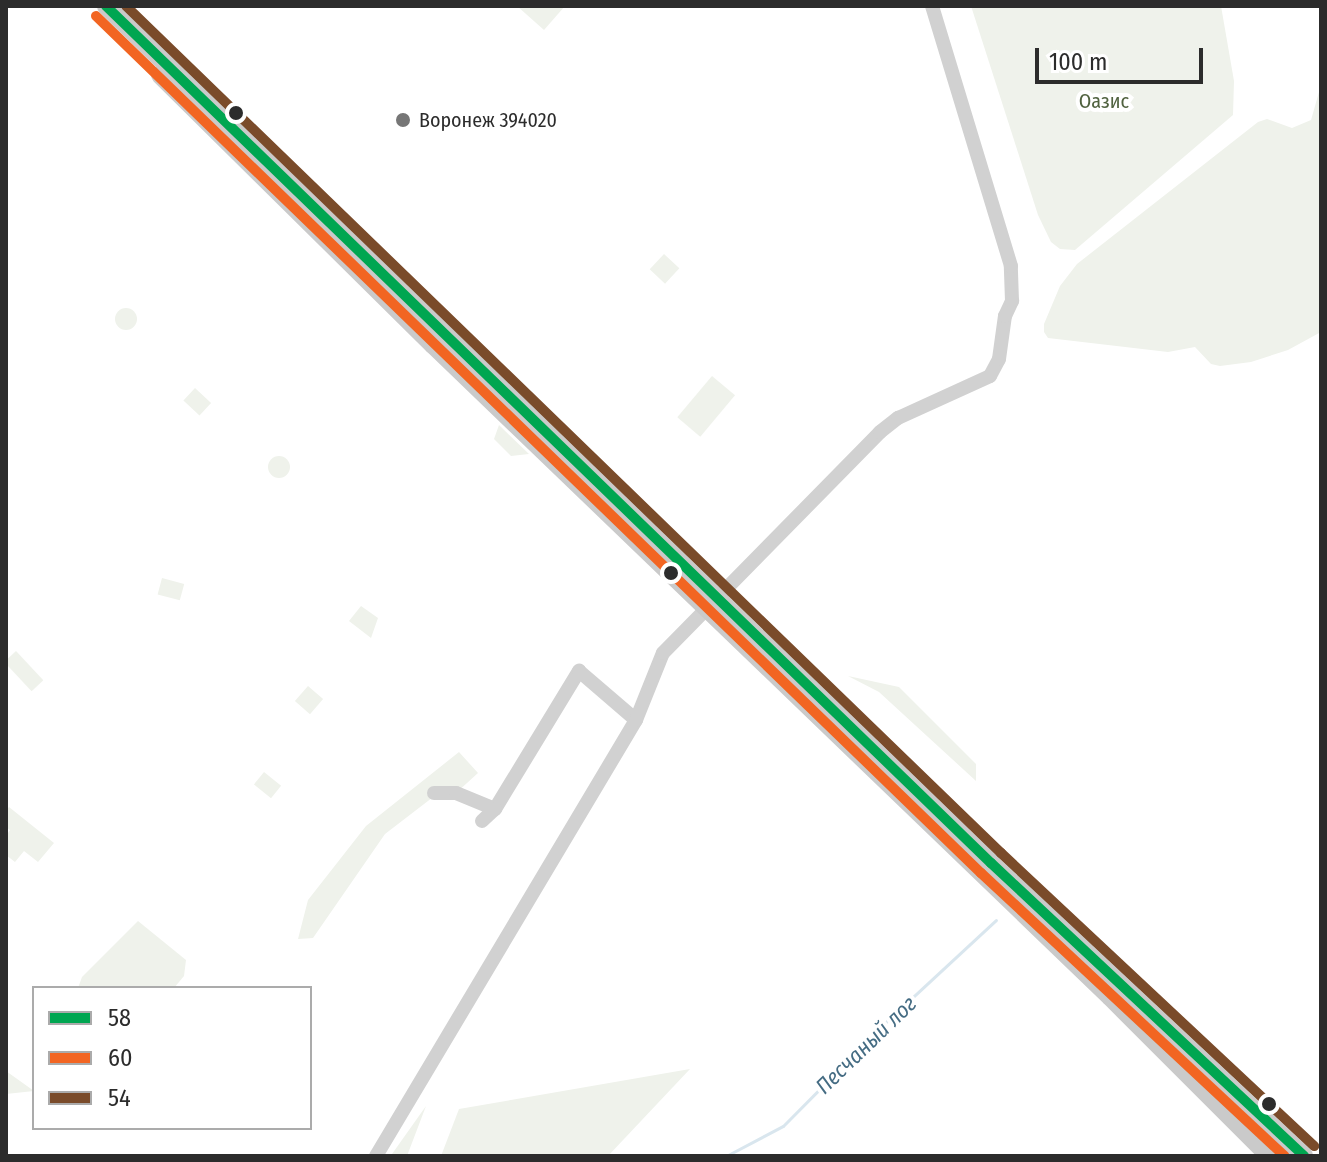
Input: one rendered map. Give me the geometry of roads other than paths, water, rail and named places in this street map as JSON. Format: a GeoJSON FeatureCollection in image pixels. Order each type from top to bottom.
{"type":"FeatureCollection","features":[{"type":"Feature","properties":{"kind":"main road"},"geometry":{"type":"LineString","coordinates":[[90,6],[711,603],[1304,1156]]}},
{"type":"Feature","properties":{"kind":"main road"},"geometry":{"type":"LineString","coordinates":[[106,6],[711,603]]}},
{"type":"Feature","properties":{"kind":"main road"},"geometry":{"type":"LineString","coordinates":[[804,691],[1269,1156]]}},
{"type":"Feature","properties":{"kind":"street"},"geometry":{"type":"LineString","coordinates":[[376,1156],[636,720],[663,653],[880,432],[898,418],[990,376],[999,359],[1005,316],[1012,301],[1011,266],[932,6]]}},
{"type":"Feature","properties":{"kind":"street"},"geometry":{"type":"LineString","coordinates":[[482,821],[495,809],[579,671],[636,720]]}},
{"type":"Feature","properties":{"kind":"street"},"geometry":{"type":"LineString","coordinates":[[434,793],[456,793],[495,809]]}},
{"type":"Feature","properties":{"kind":"waterway","name":"Песчаный лог"},"geometry":{"type":"LineString","coordinates":[[726,1156],[783,1126],[888,1020],[996,920]]}},
{"type":"Feature","properties":{"kind":"place","name":"Воронеж 394020"},"geometry":{"type":"Point","coordinates":[403,120]}},
{"type":"Feature","properties":{"kind":"park label","name":"Оазис"},"geometry":{"type":"Point","coordinates":[1104,101]}}]}
